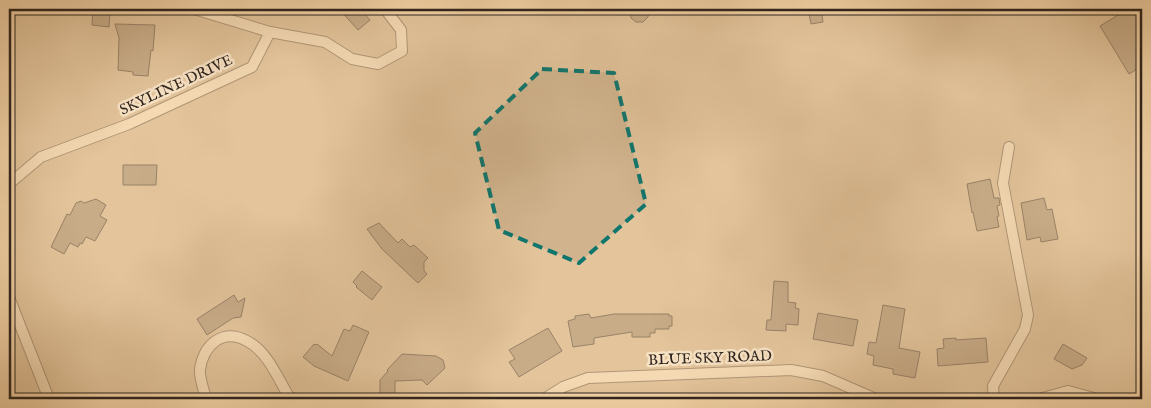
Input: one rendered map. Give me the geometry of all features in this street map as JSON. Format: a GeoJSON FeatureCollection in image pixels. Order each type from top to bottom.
{"type":"FeatureCollection","features":[{"type":"Feature","properties":{"kind":"street"},"geometry":{"type":"LineString","coordinates":[[194,9],[270,32],[325,42],[352,59],[378,64],[402,51],[401,30],[386,9]]}},
{"type":"Feature","properties":{"kind":"street","name":"SKYLINE DRIVE"},"geometry":{"type":"LineString","coordinates":[[9,184],[41,157],[129,124],[252,67],[270,32]]}},
{"type":"Feature","properties":{"kind":"street"},"geometry":{"type":"LineString","coordinates":[[994,399],[993,386],[1024,329],[1028,316],[1003,183],[1009,147]]}},
{"type":"Feature","properties":{"kind":"street"},"geometry":{"type":"LineString","coordinates":[[9,297],[49,399]]}},
{"type":"Feature","properties":{"kind":"street"},"geometry":{"type":"LineString","coordinates":[[206,399],[200,370],[206,349],[214,341],[228,336],[247,341],[262,353],[292,398]]}},
{"type":"Feature","properties":{"kind":"street","name":"BLUE SKY ROAD"},"geometry":{"type":"LineString","coordinates":[[544,399],[563,387],[588,378],[791,370],[823,376],[876,399]]}},
{"type":"Feature","properties":{"kind":"street"},"geometry":{"type":"LineString","coordinates":[[1039,399],[1068,391],[1097,399]]}},
{"type":"Feature","properties":{"kind":"highlighted area"},"geometry":{"type":"Polygon","coordinates":[[[542,69],[614,73],[646,204],[579,263],[499,230],[475,133],[542,69]]]}},
{"type":"Feature","properties":{"kind":"shaded area"},"geometry":{"type":"Polygon","coordinates":[[[9,9],[1142,9],[1142,399],[9,399],[9,9]]]}},
{"type":"Feature","properties":{"kind":"building"},"geometry":{"type":"Polygon","coordinates":[[[93,9],[110,11],[109,27],[92,25],[93,9]]]}},
{"type":"Feature","properties":{"kind":"building"},"geometry":{"type":"Polygon","coordinates":[[[339,9],[360,9],[370,20],[358,30],[339,9]]]}},
{"type":"Feature","properties":{"kind":"building"},"geometry":{"type":"Polygon","coordinates":[[[629,9],[649,9],[648,17],[643,22],[636,22],[631,18],[629,9]]]}},
{"type":"Feature","properties":{"kind":"building"},"geometry":{"type":"Polygon","coordinates":[[[808,9],[821,9],[823,22],[811,24],[808,9]]]}},
{"type":"Feature","properties":{"kind":"building"},"geometry":{"type":"Polygon","coordinates":[[[1128,9],[1140,9],[1142,12],[1142,66],[1129,74],[1100,26],[1128,9]]]}},
{"type":"Feature","properties":{"kind":"building"},"geometry":{"type":"Polygon","coordinates":[[[115,24],[155,25],[153,51],[151,50],[148,76],[133,75],[133,72],[118,70],[119,38],[115,24]]]}},
{"type":"Feature","properties":{"kind":"building"},"geometry":{"type":"Polygon","coordinates":[[[123,165],[157,165],[156,185],[123,185],[123,165]]]}},
{"type":"Feature","properties":{"kind":"building"},"geometry":{"type":"Polygon","coordinates":[[[990,179],[994,198],[999,198],[1000,205],[997,206],[999,216],[997,217],[999,227],[977,231],[967,184],[990,179]]]}},
{"type":"Feature","properties":{"kind":"building"},"geometry":{"type":"Polygon","coordinates":[[[1044,198],[1047,210],[1052,209],[1058,239],[1041,242],[1040,237],[1027,240],[1021,203],[1044,198]]]}},
{"type":"Feature","properties":{"kind":"building"},"geometry":{"type":"Polygon","coordinates":[[[96,199],[106,205],[100,216],[107,220],[95,241],[86,237],[78,247],[70,243],[64,254],[51,247],[67,214],[70,215],[76,203],[81,201],[84,203],[96,199]]]}},
{"type":"Feature","properties":{"kind":"building"},"geometry":{"type":"Polygon","coordinates":[[[379,223],[398,243],[402,239],[410,247],[414,245],[428,258],[424,262],[424,271],[427,274],[418,283],[382,249],[367,229],[379,223]]]}},
{"type":"Feature","properties":{"kind":"building"},"geometry":{"type":"Polygon","coordinates":[[[362,271],[382,287],[372,300],[356,287],[353,282],[362,271]]]}},
{"type":"Feature","properties":{"kind":"building"},"geometry":{"type":"Polygon","coordinates":[[[774,281],[788,282],[788,302],[796,303],[795,308],[799,309],[798,325],[786,324],[786,331],[766,330],[767,320],[771,320],[774,281]]]}},
{"type":"Feature","properties":{"kind":"building"},"geometry":{"type":"Polygon","coordinates":[[[234,295],[238,302],[245,298],[241,317],[233,318],[207,335],[197,319],[234,295]]]}},
{"type":"Feature","properties":{"kind":"building"},"geometry":{"type":"Polygon","coordinates":[[[883,305],[905,309],[899,348],[920,352],[915,378],[893,374],[893,369],[873,365],[874,356],[867,354],[869,342],[876,343],[883,305]]]}},
{"type":"Feature","properties":{"kind":"building"},"geometry":{"type":"Polygon","coordinates":[[[818,313],[858,320],[853,346],[813,339],[818,313]]]}},
{"type":"Feature","properties":{"kind":"building"},"geometry":{"type":"Polygon","coordinates":[[[589,314],[591,318],[614,314],[669,314],[669,316],[672,316],[672,326],[669,326],[669,329],[655,329],[655,333],[650,333],[650,337],[632,337],[632,332],[594,338],[594,344],[573,347],[568,321],[575,319],[575,316],[589,314]]]}},
{"type":"Feature","properties":{"kind":"building"},"geometry":{"type":"Polygon","coordinates":[[[353,325],[369,332],[348,381],[314,366],[303,357],[314,344],[317,344],[332,356],[344,329],[350,331],[353,325]]]}},
{"type":"Feature","properties":{"kind":"building"},"geometry":{"type":"Polygon","coordinates":[[[548,328],[562,351],[519,377],[509,362],[515,359],[509,350],[548,328]]]}},
{"type":"Feature","properties":{"kind":"building"},"geometry":{"type":"Polygon","coordinates":[[[956,338],[956,340],[986,338],[988,362],[938,366],[937,349],[944,348],[943,339],[956,338]]]}},
{"type":"Feature","properties":{"kind":"building"},"geometry":{"type":"Polygon","coordinates":[[[1063,344],[1087,358],[1082,365],[1072,369],[1054,359],[1063,344]]]}},
{"type":"Feature","properties":{"kind":"building"},"geometry":{"type":"Polygon","coordinates":[[[402,354],[436,356],[443,360],[445,368],[427,385],[422,380],[395,381],[395,399],[380,399],[380,380],[402,354]]]}}]}
